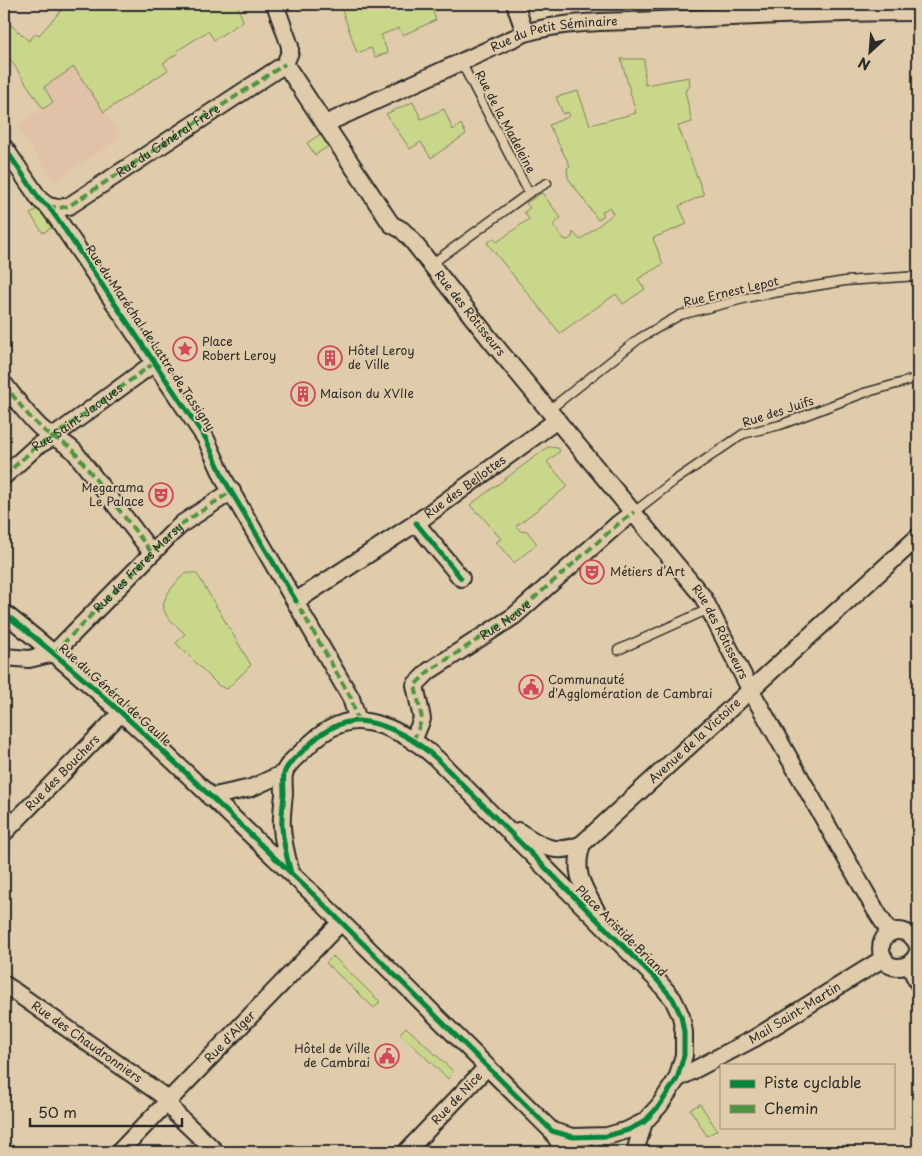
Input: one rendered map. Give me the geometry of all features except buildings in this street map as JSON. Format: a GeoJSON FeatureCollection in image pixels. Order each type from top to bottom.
{"type":"FeatureCollection","features":[{"type":"Feature","properties":{"kind":"street"},"geometry":{"type":"LineString","coordinates":[[275,4],[290,46],[290,52],[285,64],[390,224],[402,230],[410,238],[430,265]]}},
{"type":"Feature","properties":{"kind":"street"},"geometry":{"type":"LineString","coordinates":[[515,4],[525,34]]}},
{"type":"Feature","properties":{"kind":"street","name":"Rue du Petit Séminaire"},"geometry":{"type":"LineString","coordinates":[[325,124],[525,34],[556,26],[828,8],[918,12]]}},
{"type":"Feature","properties":{"kind":"street","name":"Rue du Général Frère"},"geometry":{"type":"LineString","coordinates":[[48,206],[59,208],[69,206],[285,64]]}},
{"type":"Feature","properties":{"kind":"street","name":"Rue du Maréchal de Lattre de Tassigny"},"geometry":{"type":"LineString","coordinates":[[4,147],[40,200],[48,206],[206,439],[221,473],[348,692],[358,721]]}},
{"type":"Feature","properties":{"kind":"street","name":"Rue des Rôtisseurs"},"geometry":{"type":"LineString","coordinates":[[430,265],[703,597],[750,689],[890,933]]}},
{"type":"Feature","properties":{"kind":"street","name":"Rue Saint-Jacques"},"geometry":{"type":"LineString","coordinates":[[4,476],[37,446],[53,437],[154,363]]}},
{"type":"Feature","properties":{"kind":"street"},"geometry":{"type":"LineString","coordinates":[[4,384],[38,426],[67,444],[74,451],[152,554]]}},
{"type":"Feature","properties":{"kind":"street","name":"Rue des Bellottes"},"geometry":{"type":"LineString","coordinates":[[296,601],[416,523],[553,415]]}},
{"type":"Feature","properties":{"kind":"street","name":"Rue des Frères Marsy"},"geometry":{"type":"LineString","coordinates":[[54,653],[183,523],[232,491]]}},
{"type":"Feature","properties":{"kind":"street","name":"Rue Neuve"},"geometry":{"type":"LineString","coordinates":[[413,740],[422,719],[415,685],[429,671],[514,616],[634,512]]}},
{"type":"Feature","properties":{"kind":"street"},"geometry":{"type":"LineString","coordinates":[[416,523],[461,578]]}},
{"type":"Feature","properties":{"kind":"street","name":"Avenue de la Victoire"},"geometry":{"type":"LineString","coordinates":[[582,844],[918,537]]}},
{"type":"Feature","properties":{"kind":"street","name":"Rue du Général de Gaulle"},"geometry":{"type":"LineString","coordinates":[[4,612],[122,712],[210,797]]}},
{"type":"Feature","properties":{"kind":"street"},"geometry":{"type":"LineString","coordinates":[[4,657],[29,659],[54,653]]}},
{"type":"Feature","properties":{"kind":"street","name":"Rue des Bouchers"},"geometry":{"type":"LineString","coordinates":[[4,833],[122,712]]}},
{"type":"Feature","properties":{"kind":"street","name":"Place Aristide Briand"},"geometry":{"type":"LineString","coordinates":[[210,797],[250,788],[284,773],[310,743],[330,728],[358,721],[388,729],[413,740],[437,759],[657,980],[673,999],[681,1016],[684,1032],[684,1055],[677,1079],[659,1106],[644,1122],[628,1130],[607,1136],[573,1137],[552,1131]]}},
{"type":"Feature","properties":{"kind":"street"},"geometry":{"type":"LineString","coordinates":[[284,773],[282,826],[284,848],[291,873]]}},
{"type":"Feature","properties":{"kind":"street"},"geometry":{"type":"LineString","coordinates":[[210,797],[291,873],[552,1131],[565,1152]]}},
{"type":"Feature","properties":{"kind":"street","name":"Place Aristide Briand"},"geometry":{"type":"LineString","coordinates":[[494,816],[534,841],[551,849],[570,849],[582,844]]}},
{"type":"Feature","properties":{"kind":"street","name":"Place Aristide Briand"},"geometry":{"type":"LineString","coordinates":[[582,844],[578,856],[578,874],[606,930]]}},
{"type":"Feature","properties":{"kind":"street","name":"Rue d'Alger"},"geometry":{"type":"LineString","coordinates":[[119,1152],[341,922]]}},
{"type":"Feature","properties":{"kind":"street"},"geometry":{"type":"LineString","coordinates":[[916,949],[898,968],[887,963],[882,954],[882,944],[890,933],[896,931],[908,932],[916,949],[918,983]]}},
{"type":"Feature","properties":{"kind":"street","name":"Mail Saint-Martin"},"geometry":{"type":"LineString","coordinates":[[677,1079],[755,1038],[884,958]]}},
{"type":"Feature","properties":{"kind":"street","name":"Rue des Chaudronniers"},"geometry":{"type":"LineString","coordinates":[[4,984],[162,1094],[177,1115],[216,1152]]}},
{"type":"Feature","properties":{"kind":"street","name":"Rue de Nice"},"geometry":{"type":"LineString","coordinates":[[406,1152],[487,1067]]}},
{"type":"Feature","properties":{"kind":"street"},"geometry":{"type":"LineString","coordinates":[[635,1152],[644,1122]]}},
{"type":"Feature","properties":{"kind":"lane","name":"Rue de la Madeleine"},"geometry":{"type":"LineString","coordinates":[[461,62],[530,193]]}},
{"type":"Feature","properties":{"kind":"lane","name":"Rue de la Madeleine"},"geometry":{"type":"LineString","coordinates":[[430,265],[530,193],[547,183]]}},
{"type":"Feature","properties":{"kind":"lane","name":"Rue Ernest Lepot"},"geometry":{"type":"LineString","coordinates":[[553,415],[640,338],[680,315],[755,296],[836,282],[918,276]]}},
{"type":"Feature","properties":{"kind":"lane","name":"Rue des Juifs"},"geometry":{"type":"LineString","coordinates":[[634,512],[674,481],[743,434],[780,425],[864,393],[918,378]]}},
{"type":"Feature","properties":{"kind":"lane"},"geometry":{"type":"LineString","coordinates":[[618,650],[709,608]]}},
{"type":"Feature","properties":{"kind":"shaded area"},"geometry":{"type":"Polygon","coordinates":[[[75,67],[121,137],[54,181],[17,126],[53,102],[43,87],[75,67]]]}},
{"type":"Feature","properties":{"kind":"green space"},"geometry":{"type":"Polygon","coordinates":[[[67,4],[237,4],[243,21],[214,40],[208,31],[177,51],[178,53],[163,63],[168,70],[104,112],[74,67],[44,87],[53,102],[43,109],[10,59],[4,63],[4,19],[29,41],[36,33],[39,35],[67,4]]]}},
{"type":"Feature","properties":{"kind":"green space"},"geometry":{"type":"Polygon","coordinates":[[[340,4],[457,4],[433,12],[436,20],[403,35],[399,28],[381,35],[388,53],[375,57],[371,48],[357,53],[340,4]]]}},
{"type":"Feature","properties":{"kind":"green space"},"geometry":{"type":"Polygon","coordinates":[[[621,59],[644,59],[645,85],[689,77],[690,86],[685,91],[692,122],[678,126],[704,195],[679,206],[687,224],[653,238],[663,264],[638,279],[645,289],[623,304],[616,294],[560,333],[487,243],[494,238],[497,242],[529,219],[524,212],[530,208],[526,203],[542,193],[561,218],[553,225],[564,239],[568,240],[572,237],[573,232],[580,240],[613,214],[609,207],[602,212],[604,215],[598,220],[568,178],[567,168],[570,166],[549,125],[570,116],[568,112],[563,114],[556,97],[578,91],[590,125],[636,113],[621,59]]]}},
{"type":"Feature","properties":{"kind":"green space"},"geometry":{"type":"Polygon","coordinates":[[[413,102],[421,119],[444,109],[453,130],[461,124],[466,134],[431,158],[421,142],[410,149],[386,114],[413,102]]]}},
{"type":"Feature","properties":{"kind":"green space"},"geometry":{"type":"Polygon","coordinates":[[[322,133],[330,145],[315,155],[307,143],[322,133]]]}},
{"type":"Feature","properties":{"kind":"green space"},"geometry":{"type":"Polygon","coordinates":[[[37,209],[54,226],[43,233],[30,214],[37,209]]]}},
{"type":"Feature","properties":{"kind":"green space"},"geometry":{"type":"Polygon","coordinates":[[[548,447],[558,448],[560,451],[547,462],[568,486],[516,526],[522,532],[526,530],[537,544],[514,563],[496,542],[501,539],[470,505],[548,447]]]}},
{"type":"Feature","properties":{"kind":"green space"},"geometry":{"type":"Polygon","coordinates":[[[188,573],[196,573],[199,577],[251,665],[227,689],[219,686],[176,643],[185,634],[169,619],[164,609],[166,597],[171,589],[180,578],[188,573]]]}},
{"type":"Feature","properties":{"kind":"green space"},"geometry":{"type":"Polygon","coordinates":[[[333,956],[380,1002],[374,1008],[326,963],[333,956]]]}},
{"type":"Feature","properties":{"kind":"green space"},"geometry":{"type":"Polygon","coordinates":[[[406,1027],[453,1071],[448,1079],[400,1033],[406,1027]]]}},
{"type":"Feature","properties":{"kind":"green space"},"geometry":{"type":"Polygon","coordinates":[[[700,1104],[717,1130],[707,1136],[690,1109],[700,1104]]]}},
{"type":"Feature","properties":{"kind":"marked path"},"geometry":{"type":"LineString","coordinates":[[48,206],[59,208],[69,206],[285,64]]}},
{"type":"Feature","properties":{"kind":"marked path"},"geometry":{"type":"LineString","coordinates":[[4,476],[37,446],[53,437],[154,363]]}},
{"type":"Feature","properties":{"kind":"marked path"},"geometry":{"type":"LineString","coordinates":[[4,384],[37,424],[74,451],[152,553]]}},
{"type":"Feature","properties":{"kind":"marked path"},"geometry":{"type":"LineString","coordinates":[[54,653],[172,533],[183,523],[232,491]]}},
{"type":"Feature","properties":{"kind":"marked path"},"geometry":{"type":"LineString","coordinates":[[413,741],[422,719],[415,685],[429,671],[514,616],[634,512]]}},
{"type":"Feature","properties":{"kind":"marked path"},"geometry":{"type":"LineString","coordinates":[[294,598],[351,698],[358,721]]}},
{"type":"Feature","properties":{"kind":"cycle path"},"geometry":{"type":"LineString","coordinates":[[4,147],[40,200],[48,206],[59,221],[206,439],[225,481],[296,601]]}},
{"type":"Feature","properties":{"kind":"cycle path"},"geometry":{"type":"LineString","coordinates":[[416,523],[461,578]]}},
{"type":"Feature","properties":{"kind":"cycle path"},"geometry":{"type":"LineString","coordinates":[[4,613],[124,715],[315,896],[552,1131],[573,1137],[607,1136],[628,1130],[644,1122],[659,1106],[677,1079],[684,1055],[684,1032],[681,1016],[673,999],[657,980],[437,759],[401,734],[370,722],[352,721],[344,723],[323,733],[290,763],[284,774],[282,824],[284,845],[291,873]]}},
{"type":"Feature","properties":{"kind":"place","name":"Place Robert Leroy"},"geometry":{"type":"Point","coordinates":[185,349]}},
{"type":"Feature","properties":{"kind":"place","name":"Hôtel Leroy de Ville"},"geometry":{"type":"Point","coordinates":[330,358]}},
{"type":"Feature","properties":{"kind":"place","name":"Maison du XVIIe"},"geometry":{"type":"Point","coordinates":[303,394]}},
{"type":"Feature","properties":{"kind":"place","name":"Megarama Le Palace"},"geometry":{"type":"Point","coordinates":[161,495]}},
{"type":"Feature","properties":{"kind":"place","name":"Métiers d’Art"},"geometry":{"type":"Point","coordinates":[592,572]}},
{"type":"Feature","properties":{"kind":"place","name":"Communauté d'Agglomération de Cambrai"},"geometry":{"type":"Point","coordinates":[531,687]}},
{"type":"Feature","properties":{"kind":"place","name":"Hôtel de Ville de Cambrai"},"geometry":{"type":"Point","coordinates":[387,1056]}}]}
